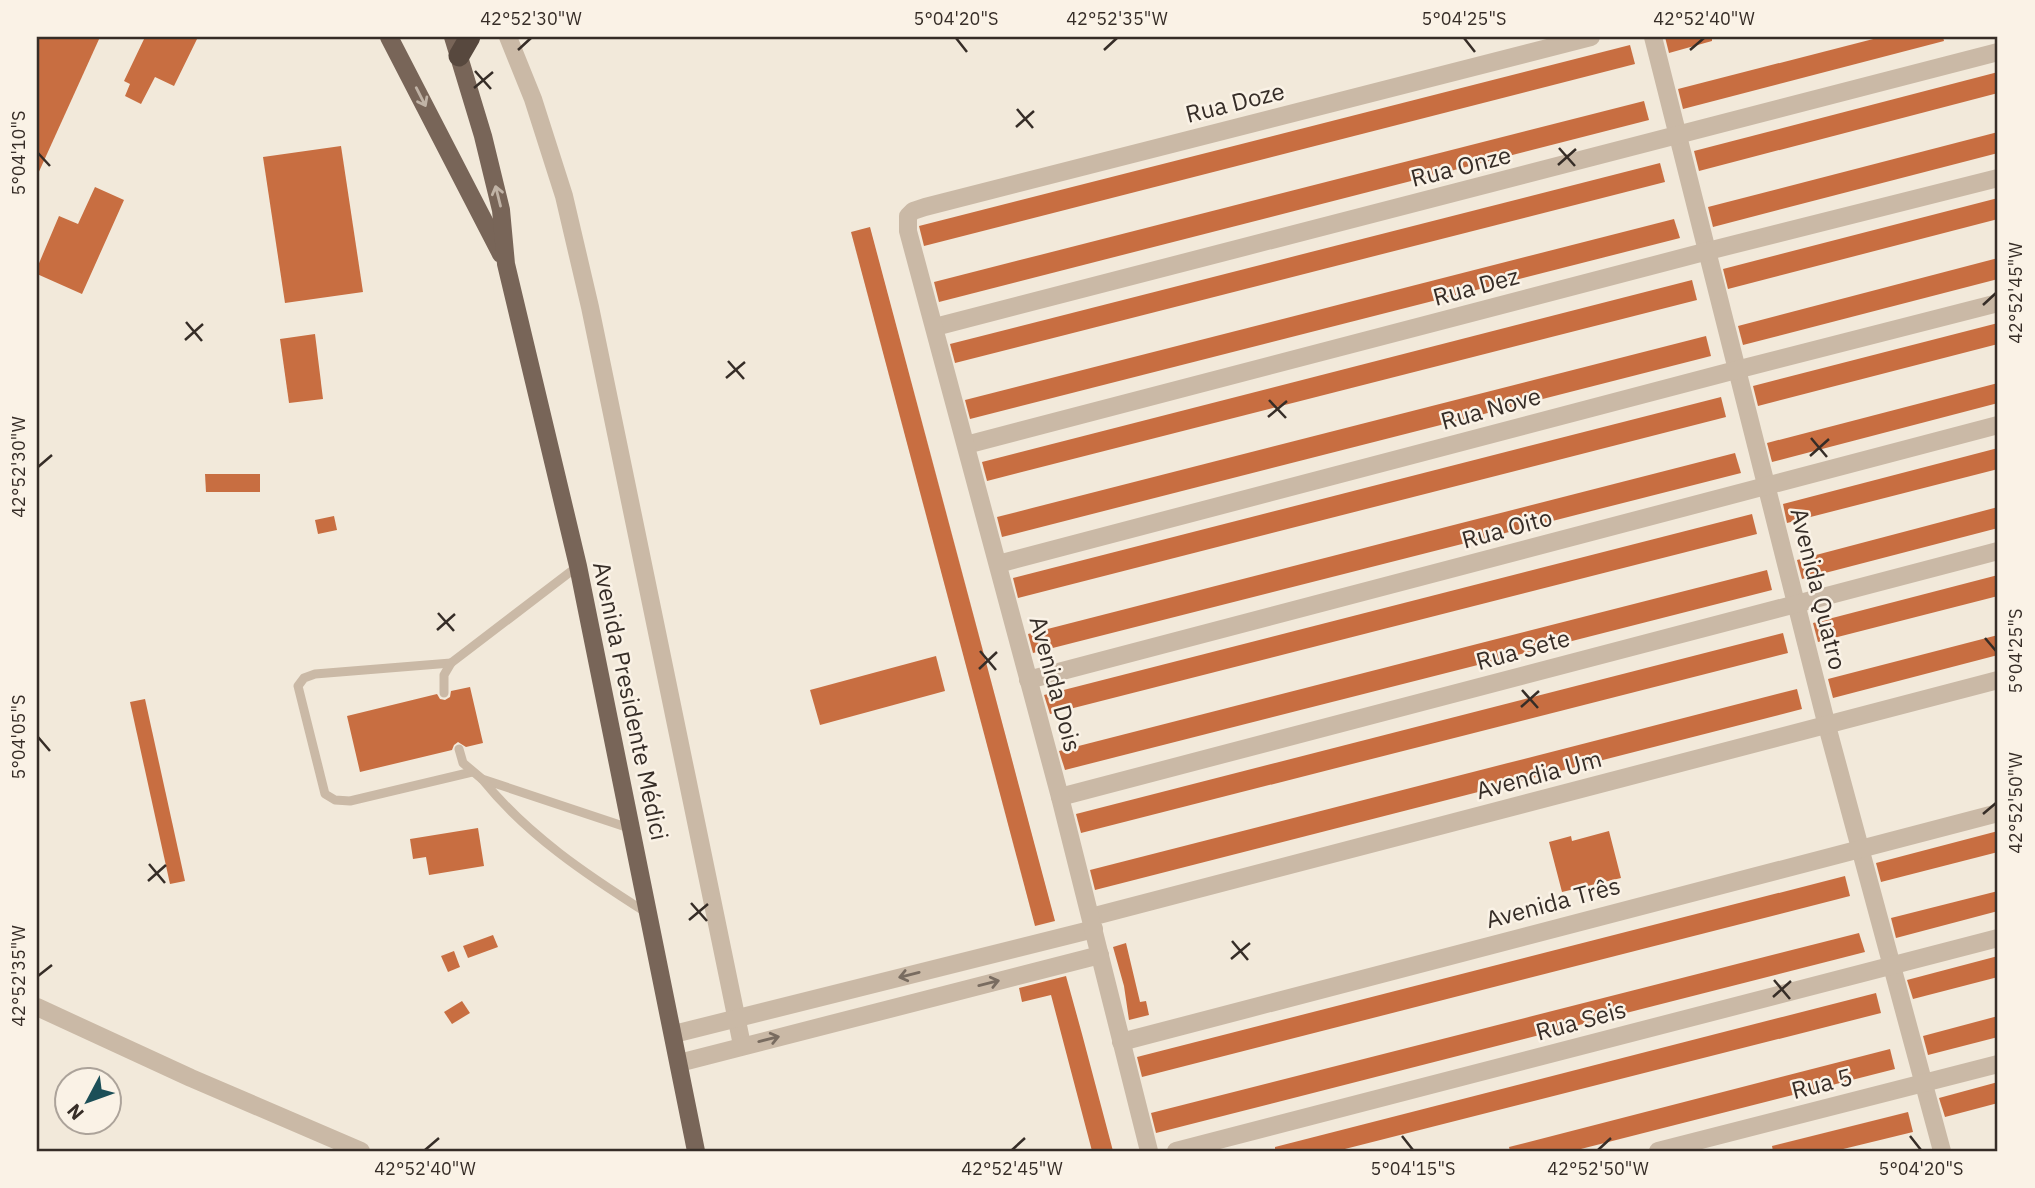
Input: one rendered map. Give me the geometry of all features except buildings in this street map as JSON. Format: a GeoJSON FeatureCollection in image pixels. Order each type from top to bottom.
{"type":"FeatureCollection","features":[{"type":"Feature","properties":{"kind":"highway"},"geometry":{"type":"LineString","coordinates":[[456,46],[470,37]]}},
{"type":"Feature","properties":{"kind":"main road","name":"Avenida Presidente Médici"},"geometry":{"type":"LineString","coordinates":[[389,37],[506,264]]}},
{"type":"Feature","properties":{"kind":"main road","name":"Avenida Presidente Médici"},"geometry":{"type":"LineString","coordinates":[[456,46],[483,136],[501,210],[506,264],[578,566],[696,1151]]}},
{"type":"Feature","properties":{"kind":"street"},"geometry":{"type":"LineString","coordinates":[[508,37],[533,99],[564,195],[590,307],[741,1045]]}},
{"type":"Feature","properties":{"kind":"street","name":"Rua Doze"},"geometry":{"type":"LineString","coordinates":[[908,231],[908,216],[925,207],[1591,37]]}},
{"type":"Feature","properties":{"kind":"street","name":"Avenida Quatro"},"geometry":{"type":"LineString","coordinates":[[1653,37],[1827,726],[1942,1151]]}},
{"type":"Feature","properties":{"kind":"street","name":"Rua Onze"},"geometry":{"type":"LineString","coordinates":[[935,327],[1998,52]]}},
{"type":"Feature","properties":{"kind":"street","name":"Rua Dez"},"geometry":{"type":"LineString","coordinates":[[966,445],[1998,178]]}},
{"type":"Feature","properties":{"kind":"street","name":"Avenida Dois"},"geometry":{"type":"LineString","coordinates":[[908,231],[1060,797],[1149,1151]]}},
{"type":"Feature","properties":{"kind":"street","name":"Rua Nove"},"geometry":{"type":"LineString","coordinates":[[998,564],[1998,303]]}},
{"type":"Feature","properties":{"kind":"street","name":"Rua Oito"},"geometry":{"type":"LineString","coordinates":[[1028,680],[1998,425]]}},
{"type":"Feature","properties":{"kind":"street","name":"Rua Sete"},"geometry":{"type":"LineString","coordinates":[[1060,797],[1998,551]]}},
{"type":"Feature","properties":{"kind":"street","name":"Avendia Um"},"geometry":{"type":"LineString","coordinates":[[674,1034],[1998,680]]}},
{"type":"Feature","properties":{"kind":"street","name":"Avenida Três"},"geometry":{"type":"LineString","coordinates":[[1121,1042],[1998,813]]}},
{"type":"Feature","properties":{"kind":"street","name":"Rua Seis"},"geometry":{"type":"LineString","coordinates":[[1176,1151],[1998,938]]}},
{"type":"Feature","properties":{"kind":"street"},"geometry":{"type":"LineString","coordinates":[[679,1063],[1100,955]]}},
{"type":"Feature","properties":{"kind":"street"},"geometry":{"type":"LineString","coordinates":[[37,1007],[361,1151]]}},
{"type":"Feature","properties":{"kind":"street","name":"Rua 5"},"geometry":{"type":"LineString","coordinates":[[1658,1151],[1998,1064]]}},
{"type":"Feature","properties":{"kind":"lane"},"geometry":{"type":"LineString","coordinates":[[444,693],[444,675],[451,663],[578,566]]}},
{"type":"Feature","properties":{"kind":"lane"},"geometry":{"type":"LineString","coordinates":[[451,663],[315,674],[304,678],[298,687],[325,794],[335,800],[350,801],[472,772]]}},
{"type":"Feature","properties":{"kind":"lane"},"geometry":{"type":"LineString","coordinates":[[459,749],[463,762],[482,779],[632,829]]}},
{"type":"Feature","properties":{"kind":"lane"},"geometry":{"type":"LineString","coordinates":[[482,779],[504,807],[580,870],[649,914]]}}]}
